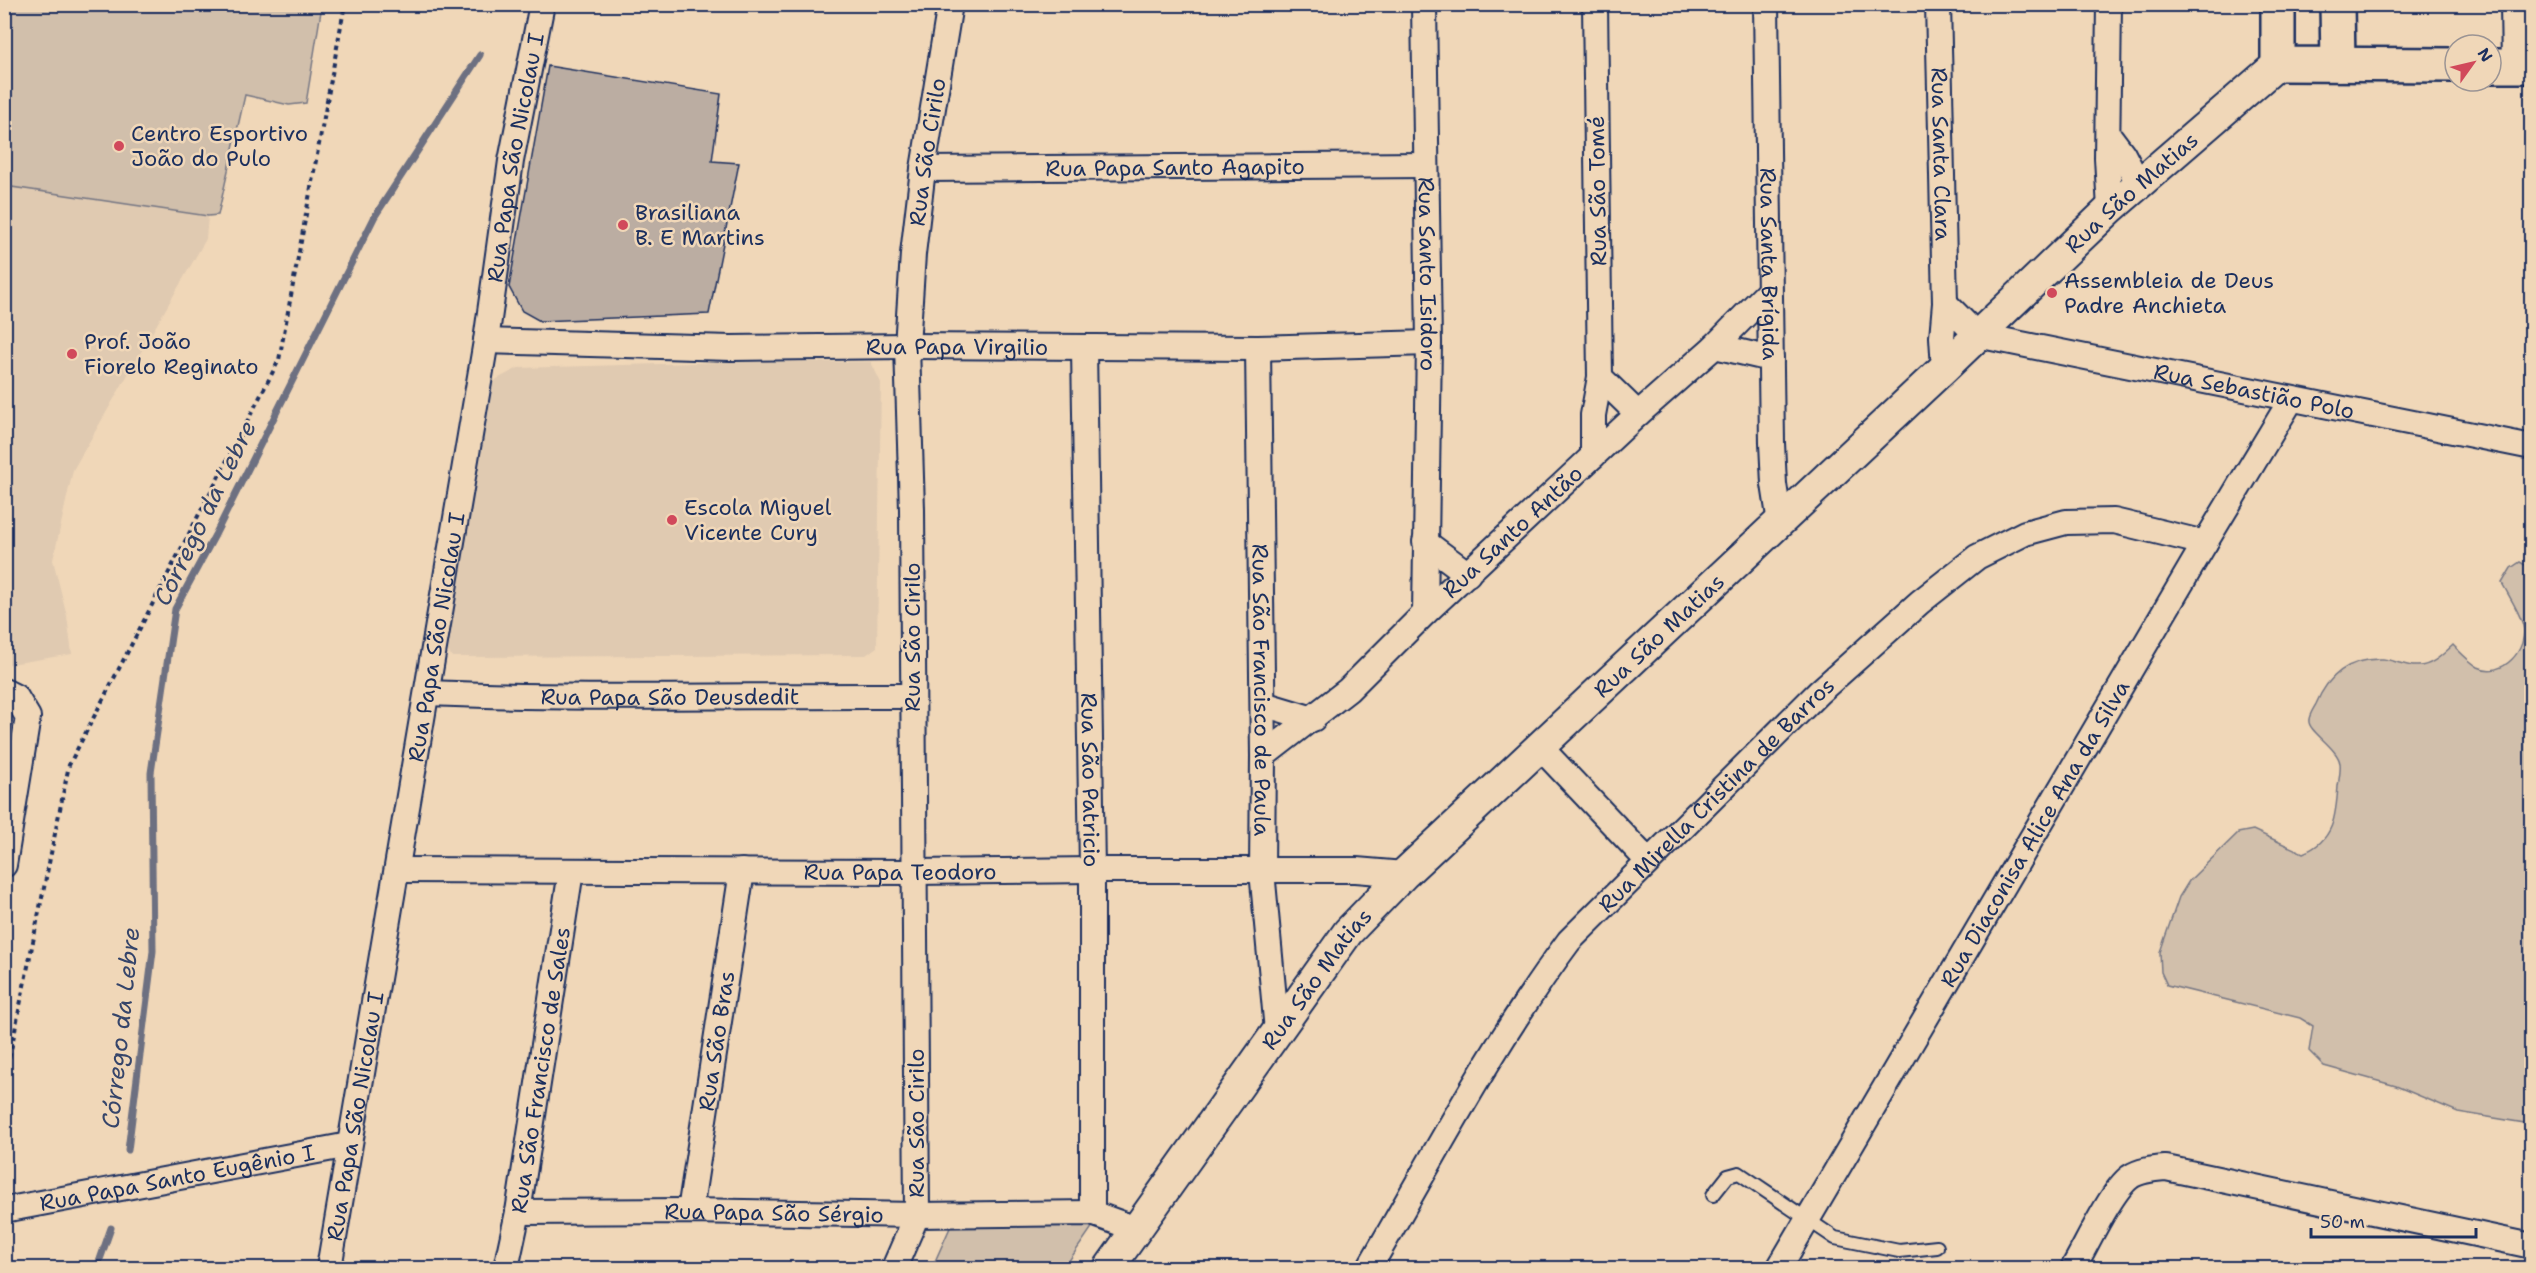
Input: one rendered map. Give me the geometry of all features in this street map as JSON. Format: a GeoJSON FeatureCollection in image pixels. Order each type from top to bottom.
{"type":"FeatureCollection","features":[{"type":"Feature","properties":{"kind":"main road"},"geometry":{"type":"LineString","coordinates":[[2277,4],[2278,64],[2443,65]]}},
{"type":"Feature","properties":{"kind":"main road"},"geometry":{"type":"LineString","coordinates":[[2337,4],[2338,63]]}},
{"type":"Feature","properties":{"kind":"street","name":"Rua Papa São Nicolau I"},"geometry":{"type":"LineString","coordinates":[[329,1269],[486,341],[511,160],[542,4]]}},
{"type":"Feature","properties":{"kind":"street","name":"Rua São Cirilo"},"geometry":{"type":"LineString","coordinates":[[894,1269],[917,1215],[912,510],[908,346],[913,254],[923,170],[950,4]]}},
{"type":"Feature","properties":{"kind":"street","name":"Rua Santo Isidoro"},"geometry":{"type":"LineString","coordinates":[[1424,4],[1429,342],[1425,613]]}},
{"type":"Feature","properties":{"kind":"street","name":"Rua São Tomé"},"geometry":{"type":"LineString","coordinates":[[1593,456],[1593,415],[1600,377],[1595,4]]}},
{"type":"Feature","properties":{"kind":"street","name":"Rua Santa Brígida"},"geometry":{"type":"LineString","coordinates":[[1766,4],[1774,484],[1780,523]]}},
{"type":"Feature","properties":{"kind":"street","name":"Rua Santa Clara"},"geometry":{"type":"LineString","coordinates":[[1938,4],[1945,303],[1942,337],[1944,368]]}},
{"type":"Feature","properties":{"kind":"street"},"geometry":{"type":"LineString","coordinates":[[2109,4],[2110,210]]}},
{"type":"Feature","properties":{"kind":"street"},"geometry":{"type":"LineString","coordinates":[[2512,4],[2512,66]]}},
{"type":"Feature","properties":{"kind":"street","name":"Rua São Matias"},"geometry":{"type":"LineString","coordinates":[[1109,1269],[1348,932],[1404,874],[1780,523],[2110,210],[2278,64]]}},
{"type":"Feature","properties":{"kind":"street"},"geometry":{"type":"LineString","coordinates":[[2108,134],[2123,154],[2139,185]]}},
{"type":"Feature","properties":{"kind":"street","name":"Rua Papa Santo Agapito"},"geometry":{"type":"LineString","coordinates":[[923,170],[1426,165]]}},
{"type":"Feature","properties":{"kind":"street","name":"Rua Santo Antão"},"geometry":{"type":"LineString","coordinates":[[1263,756],[1348,690],[1425,613],[1638,414],[1716,346],[1769,291]]}},
{"type":"Feature","properties":{"kind":"street"},"geometry":{"type":"LineString","coordinates":[[1945,303],[1977,335]]}},
{"type":"Feature","properties":{"kind":"street","name":"Rua Sebastião Polo"},"geometry":{"type":"LineString","coordinates":[[1977,335],[2532,447]]}},
{"type":"Feature","properties":{"kind":"street","name":"Rua Papa Virgilio"},"geometry":{"type":"LineString","coordinates":[[486,341],[731,348],[908,346],[1258,348],[1429,342]]}},
{"type":"Feature","properties":{"kind":"street"},"geometry":{"type":"LineString","coordinates":[[1716,346],[1771,359]]}},
{"type":"Feature","properties":{"kind":"street","name":"Rua São Patricio"},"geometry":{"type":"LineString","coordinates":[[1084,348],[1092,870],[1092,1213]]}},
{"type":"Feature","properties":{"kind":"street","name":"Rua São Francisco de Paula"},"geometry":{"type":"LineString","coordinates":[[1258,348],[1263,704],[1262,871],[1278,1031]]}},
{"type":"Feature","properties":{"kind":"street"},"geometry":{"type":"LineString","coordinates":[[1600,377],[1638,414]]}},
{"type":"Feature","properties":{"kind":"street","name":"Rua Diaconisa Alice Ana da Silva"},"geometry":{"type":"LineString","coordinates":[[1779,1269],[2291,400]]}},
{"type":"Feature","properties":{"kind":"street","name":"Rua Mirella Cristina de Barros"},"geometry":{"type":"LineString","coordinates":[[1369,1269],[1470,1094],[1544,975],[1569,940],[1819,692],[1920,602],[1977,556],[2025,533],[2066,522],[2114,521],[2205,543]]}},
{"type":"Feature","properties":{"kind":"street"},"geometry":{"type":"LineString","coordinates":[[1425,543],[1468,574]]}},
{"type":"Feature","properties":{"kind":"street"},"geometry":{"type":"LineString","coordinates":[[4,691],[16,697],[28,717],[4,865]]}},
{"type":"Feature","properties":{"kind":"street","name":"Rua Papa São Deusdedit"},"geometry":{"type":"LineString","coordinates":[[427,693],[577,698],[730,694],[912,696]]}},
{"type":"Feature","properties":{"kind":"street"},"geometry":{"type":"LineString","coordinates":[[1263,704],[1313,719]]}},
{"type":"Feature","properties":{"kind":"street"},"geometry":{"type":"LineString","coordinates":[[1540,747],[1648,861]]}},
{"type":"Feature","properties":{"kind":"street","name":"Rua Papa Teodoro"},"geometry":{"type":"LineString","coordinates":[[398,870],[914,872],[1356,870],[1404,874]]}},
{"type":"Feature","properties":{"kind":"street","name":"Rua São Francisco de Sales"},"geometry":{"type":"LineString","coordinates":[[506,1269],[518,1212],[571,870]]}},
{"type":"Feature","properties":{"kind":"street","name":"Rua São Bras"},"geometry":{"type":"LineString","coordinates":[[690,1211],[742,871]]}},
{"type":"Feature","properties":{"kind":"street","name":"Rua Papa Santo Eugênio I"},"geometry":{"type":"LineString","coordinates":[[4,1210],[350,1145]]}},
{"type":"Feature","properties":{"kind":"street"},"geometry":{"type":"LineString","coordinates":[[2073,1269],[2117,1191],[2130,1176],[2147,1170],[2166,1168],[2532,1246]]}},
{"type":"Feature","properties":{"kind":"street","name":"Rua Papa São Sérgio"},"geometry":{"type":"LineString","coordinates":[[518,1212],[690,1211],[917,1215],[1092,1213],[1136,1228]]}},
{"type":"Feature","properties":{"kind":"lane"},"geometry":{"type":"LineString","coordinates":[[1713,1195],[1728,1176],[1739,1173],[1835,1238],[1899,1251],[1937,1247]]}},
{"type":"Feature","properties":{"kind":"path"},"geometry":{"type":"LineString","coordinates":[[4,1084],[69,765],[279,360],[345,4]]}},
{"type":"Feature","properties":{"kind":"shaded area","name":"Centro Esportivo João do Pulo"},"geometry":{"type":"Polygon","coordinates":[[[5,4],[322,5],[306,103],[289,105],[245,95],[218,215],[208,216],[5,186],[5,4]]]}},
{"type":"Feature","properties":{"kind":"shaded area","name":"Prof. João Fiorelo Reginato"},"geometry":{"type":"Polygon","coordinates":[[[5,186],[208,216],[206,239],[73,470],[53,560],[67,616],[72,654],[5,665],[5,186]]]}},
{"type":"Feature","properties":{"kind":"shaded area","name":"Escola Miguel Vicente Cury"},"geometry":{"type":"Polygon","coordinates":[[[730,362],[871,362],[881,383],[877,647],[866,655],[452,657],[446,648],[483,392],[497,379],[518,368],[730,362]]]}},
{"type":"Feature","properties":{"kind":"shaded area"},"geometry":{"type":"Polygon","coordinates":[[[2520,562],[2532,569],[2531,1124],[2458,1112],[2396,1086],[2324,1066],[2309,1051],[2313,1026],[2300,1018],[2167,985],[2161,972],[2160,952],[2179,897],[2189,881],[2238,833],[2253,830],[2303,853],[2321,842],[2327,834],[2336,807],[2340,763],[2334,751],[2313,729],[2309,720],[2321,694],[2342,670],[2350,665],[2371,659],[2383,659],[2414,666],[2428,664],[2453,645],[2475,665],[2487,670],[2496,669],[2512,660],[2522,643],[2523,625],[2502,583],[2511,568],[2520,562]]]}},
{"type":"Feature","properties":{"kind":"shaded area"},"geometry":{"type":"Polygon","coordinates":[[[953,1221],[1093,1226],[1064,1268],[932,1268],[953,1221]]]}},
{"type":"Feature","properties":{"kind":"building","name":"Brasiliana B. E Martins"},"geometry":{"type":"Polygon","coordinates":[[[548,66],[721,94],[712,161],[739,163],[709,314],[540,321],[522,311],[509,287],[548,66]]]}},
{"type":"Feature","properties":{"kind":"waterway","name":"Córrego da Lebre"},"geometry":{"type":"LineString","coordinates":[[128,1150],[153,951],[151,773],[175,609],[215,535],[375,216],[480,55]]}},
{"type":"Feature","properties":{"kind":"waterway","name":"Córrego da Lebre"},"geometry":{"type":"LineString","coordinates":[[97,1268],[111,1228]]}},
{"type":"Feature","properties":{"kind":"place","name":"Centro Esportivo João do Pulo"},"geometry":{"type":"Point","coordinates":[119,146]}},
{"type":"Feature","properties":{"kind":"place","name":"Brasiliana B. E Martins"},"geometry":{"type":"Point","coordinates":[623,225]}},
{"type":"Feature","properties":{"kind":"place","name":"Assembleia de Deus Padre Anchieta"},"geometry":{"type":"Point","coordinates":[2052,293]}},
{"type":"Feature","properties":{"kind":"place","name":"Prof. João Fiorelo Reginato"},"geometry":{"type":"Point","coordinates":[72,354]}},
{"type":"Feature","properties":{"kind":"place","name":"Escola Miguel Vicente Cury"},"geometry":{"type":"Point","coordinates":[672,520]}}]}
